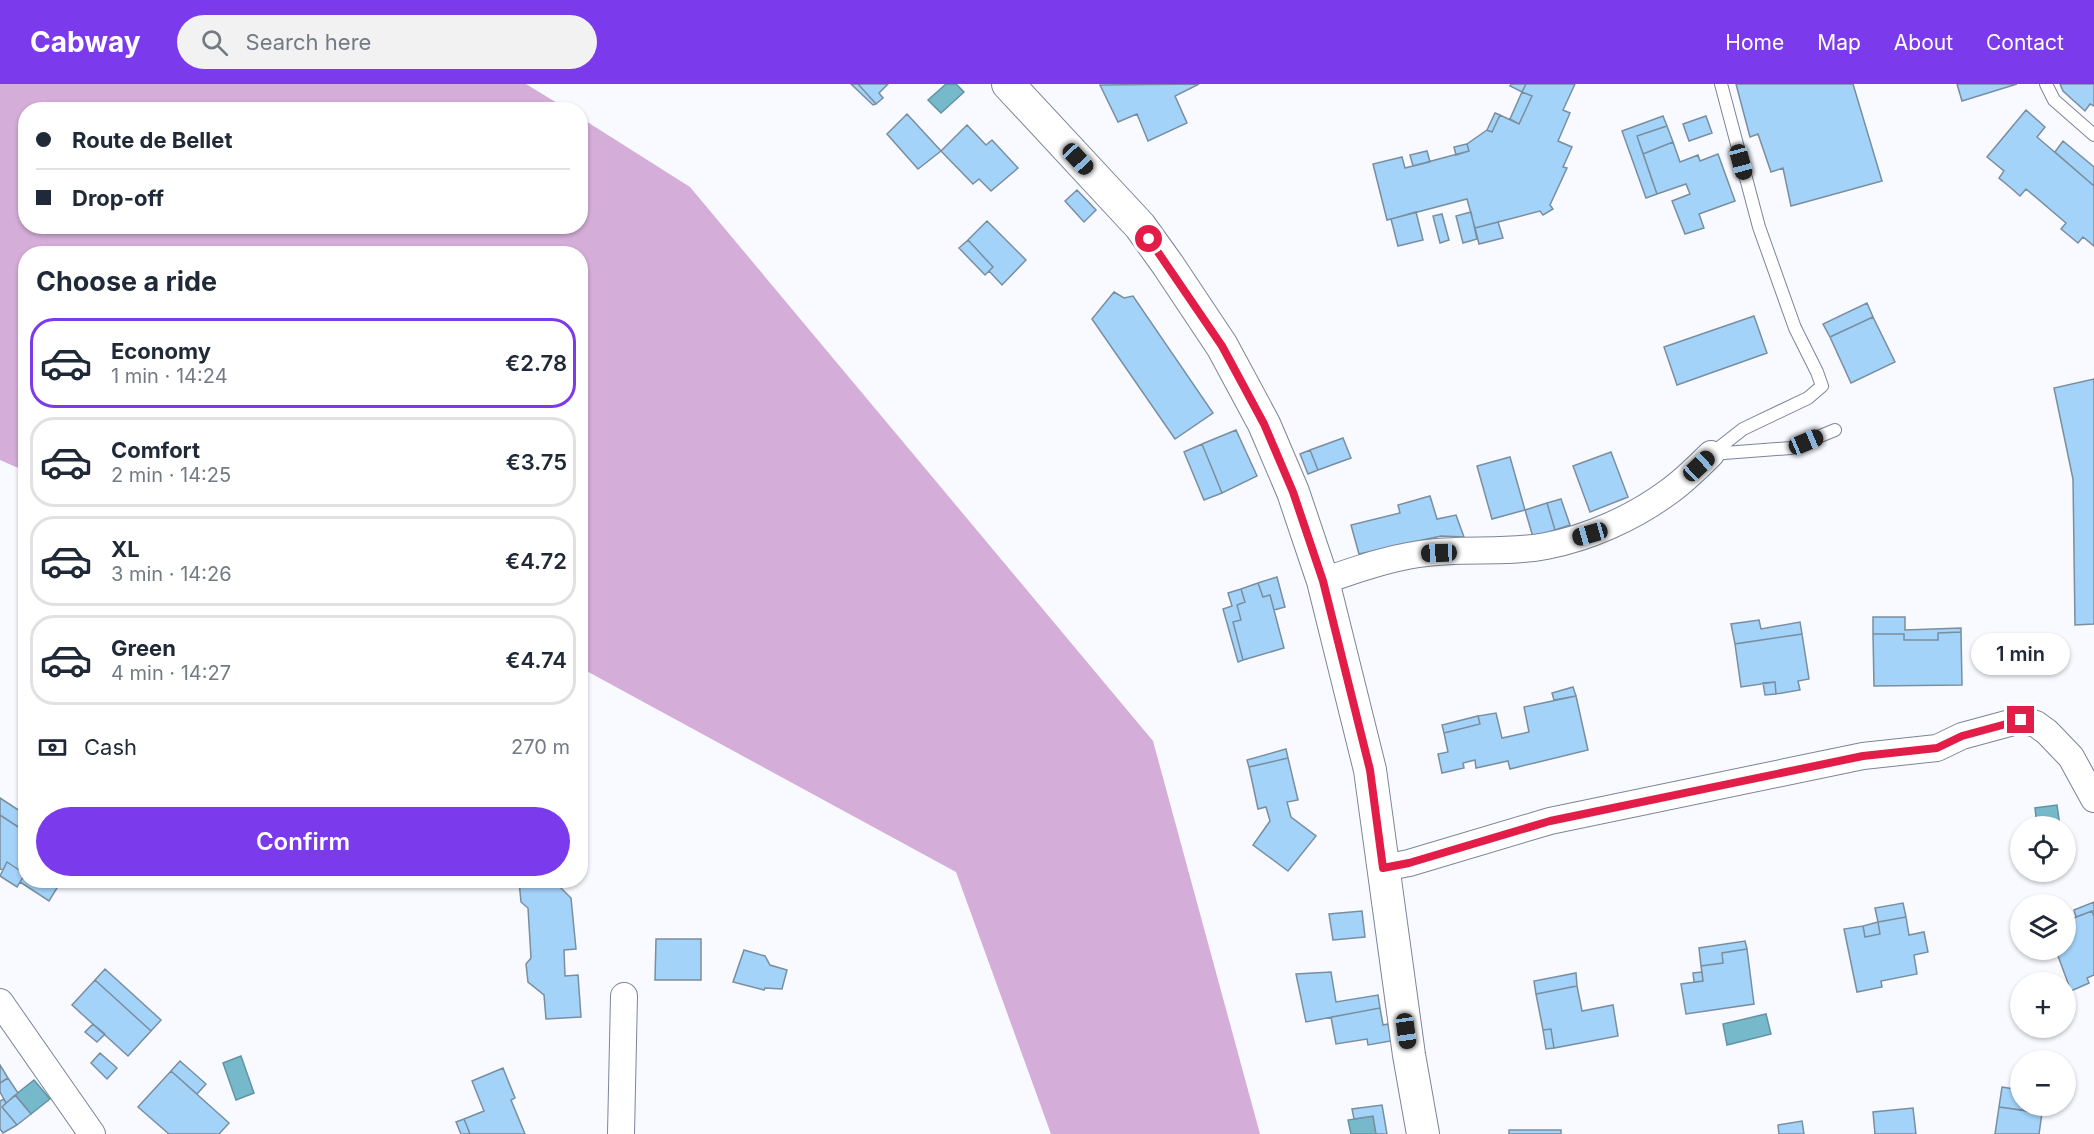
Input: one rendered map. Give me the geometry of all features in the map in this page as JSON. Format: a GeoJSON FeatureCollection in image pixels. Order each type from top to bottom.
{"type":"FeatureCollection","features":[{"type":"Feature","properties":{"kind":"street"},"geometry":{"type":"LineString","coordinates":[[1008,84],[1140,226],[1168,265],[1222,346],[1264,424],[1293,492],[1323,581],[1370,770],[1409,1055],[1423,1134]]}},
{"type":"Feature","properties":{"kind":"street"},"geometry":{"type":"LineString","coordinates":[[1323,581],[1369,565],[1420,553],[1508,551],[1548,546],[1590,534],[1633,514],[1666,494],[1711,454]]}},
{"type":"Feature","properties":{"kind":"street"},"geometry":{"type":"LineString","coordinates":[[1383,868],[1409,863],[1550,821],[1863,756],[1937,748],[1962,736],[2021,720],[2036,724],[2048,732],[2071,757],[2094,799]]}},
{"type":"Feature","properties":{"kind":"street"},"geometry":{"type":"LineString","coordinates":[[621,1134],[624,996]]}},
{"type":"Feature","properties":{"kind":"street"},"geometry":{"type":"LineString","coordinates":[[0,1002],[92,1134]]}},
{"type":"Feature","properties":{"kind":"lane"},"geometry":{"type":"LineString","coordinates":[[1711,454],[1743,429],[1808,398],[1821,386],[1817,372],[1795,328],[1759,227],[1721,84]]}},
{"type":"Feature","properties":{"kind":"lane"},"geometry":{"type":"LineString","coordinates":[[2046,84],[2054,100],[2094,135]]}},
{"type":"Feature","properties":{"kind":"lane"},"geometry":{"type":"LineString","coordinates":[[1711,454],[1791,448],[1835,430]]}},
{"type":"Feature","properties":{"kind":"shaded area"},"geometry":{"type":"Polygon","coordinates":[[[0,84],[526,84],[556,102],[18,102],[18,234],[588,234],[588,122],[690,187],[1153,741],[1260,1134],[1051,1134],[956,872],[588,672],[588,246],[18,246],[18,468],[0,460],[0,84]]]}},
{"type":"Feature","properties":{"kind":"water"},"geometry":{"type":"Polygon","coordinates":[[[946,84],[956,84],[964,92],[941,113],[928,100],[946,84]]]}},
{"type":"Feature","properties":{"kind":"water"},"geometry":{"type":"Polygon","coordinates":[[[2057,805],[2059,816],[2036,816],[2035,808],[2057,805]]]}},
{"type":"Feature","properties":{"kind":"water"},"geometry":{"type":"Polygon","coordinates":[[[1766,1014],[1771,1034],[1727,1045],[1723,1024],[1766,1014]]]}},
{"type":"Feature","properties":{"kind":"water"},"geometry":{"type":"Polygon","coordinates":[[[241,1056],[254,1093],[236,1100],[223,1063],[241,1056]]]}},
{"type":"Feature","properties":{"kind":"water"},"geometry":{"type":"Polygon","coordinates":[[[34,1080],[50,1099],[31,1114],[15,1095],[34,1080]]]}},
{"type":"Feature","properties":{"kind":"water"},"geometry":{"type":"Polygon","coordinates":[[[1373,1116],[1376,1134],[1351,1134],[1348,1120],[1373,1116]]]}},
{"type":"Feature","properties":{"kind":"building"},"geometry":{"type":"Polygon","coordinates":[[[851,84],[858,84],[876,104],[873,105],[851,84]]]}},
{"type":"Feature","properties":{"kind":"building"},"geometry":{"type":"Polygon","coordinates":[[[858,84],[888,84],[879,93],[883,98],[876,104],[858,84]]]}},
{"type":"Feature","properties":{"kind":"building"},"geometry":{"type":"Polygon","coordinates":[[[1199,84],[1175,96],[1187,123],[1148,141],[1137,114],[1118,122],[1100,85],[1199,84]]]}},
{"type":"Feature","properties":{"kind":"building"},"geometry":{"type":"Polygon","coordinates":[[[1511,84],[1526,84],[1522,92],[1510,86],[1511,84]]]}},
{"type":"Feature","properties":{"kind":"building"},"geometry":{"type":"Polygon","coordinates":[[[1526,84],[1575,84],[1563,110],[1570,113],[1558,141],[1572,147],[1563,167],[1567,168],[1550,205],[1553,209],[1543,215],[1540,211],[1475,228],[1467,199],[1387,220],[1373,164],[1402,157],[1405,168],[1469,151],[1467,144],[1487,130],[1492,132],[1500,115],[1519,124],[1532,96],[1522,92],[1526,84]]]}},
{"type":"Feature","properties":{"kind":"building"},"geometry":{"type":"Polygon","coordinates":[[[1736,84],[1853,84],[1882,181],[1791,206],[1783,168],[1771,172],[1758,134],[1750,137],[1736,84]]]}},
{"type":"Feature","properties":{"kind":"building"},"geometry":{"type":"Polygon","coordinates":[[[1957,84],[2017,84],[1962,101],[1957,84]]]}},
{"type":"Feature","properties":{"kind":"building"},"geometry":{"type":"Polygon","coordinates":[[[2060,84],[2094,84],[2094,106],[2090,104],[2085,111],[2063,91],[2060,84]]]}},
{"type":"Feature","properties":{"kind":"building"},"geometry":{"type":"Polygon","coordinates":[[[1522,92],[1532,96],[1519,124],[1510,119],[1522,92]]]}},
{"type":"Feature","properties":{"kind":"building"},"geometry":{"type":"Polygon","coordinates":[[[2026,110],[2045,127],[2037,137],[2094,186],[2094,246],[2083,237],[2078,243],[2061,229],[2066,223],[2026,189],[2020,196],[1999,178],[2004,171],[1987,157],[2026,110]]]}},
{"type":"Feature","properties":{"kind":"building"},"geometry":{"type":"Polygon","coordinates":[[[1495,113],[1500,115],[1492,132],[1487,130],[1495,113]]]}},
{"type":"Feature","properties":{"kind":"building"},"geometry":{"type":"Polygon","coordinates":[[[907,114],[941,151],[918,169],[887,134],[907,114]]]}},
{"type":"Feature","properties":{"kind":"building"},"geometry":{"type":"Polygon","coordinates":[[[1663,116],[1667,126],[1637,136],[1657,194],[1646,198],[1622,131],[1663,116]]]}},
{"type":"Feature","properties":{"kind":"building"},"geometry":{"type":"Polygon","coordinates":[[[1706,116],[1712,133],[1689,141],[1683,124],[1706,116]]]}},
{"type":"Feature","properties":{"kind":"building"},"geometry":{"type":"Polygon","coordinates":[[[967,125],[986,145],[992,140],[1018,168],[991,191],[979,179],[973,184],[941,151],[967,125]]]}},
{"type":"Feature","properties":{"kind":"building"},"geometry":{"type":"Polygon","coordinates":[[[1667,126],[1673,142],[1643,154],[1637,136],[1667,126]]]}},
{"type":"Feature","properties":{"kind":"building"},"geometry":{"type":"Polygon","coordinates":[[[2063,141],[2094,167],[2094,186],[2055,152],[2063,141]]]}},
{"type":"Feature","properties":{"kind":"building"},"geometry":{"type":"Polygon","coordinates":[[[1673,142],[1680,162],[1698,155],[1700,161],[1718,154],[1735,201],[1699,214],[1704,228],[1685,234],[1672,201],[1690,194],[1686,184],[1657,194],[1643,154],[1673,142]]]}},
{"type":"Feature","properties":{"kind":"building"},"geometry":{"type":"Polygon","coordinates":[[[1467,144],[1469,151],[1456,155],[1454,147],[1467,144]]]}},
{"type":"Feature","properties":{"kind":"building"},"geometry":{"type":"Polygon","coordinates":[[[1427,151],[1430,162],[1413,166],[1410,155],[1427,151]]]}},
{"type":"Feature","properties":{"kind":"building"},"geometry":{"type":"Polygon","coordinates":[[[1077,190],[1096,210],[1084,222],[1065,201],[1077,190]]]}},
{"type":"Feature","properties":{"kind":"building"},"geometry":{"type":"Polygon","coordinates":[[[1416,212],[1423,240],[1398,246],[1391,219],[1416,212]]]}},
{"type":"Feature","properties":{"kind":"building"},"geometry":{"type":"Polygon","coordinates":[[[1471,212],[1477,239],[1463,243],[1456,216],[1471,212]]]}},
{"type":"Feature","properties":{"kind":"building"},"geometry":{"type":"Polygon","coordinates":[[[1442,214],[1449,240],[1440,243],[1433,216],[1442,214]]]}},
{"type":"Feature","properties":{"kind":"building"},"geometry":{"type":"Polygon","coordinates":[[[987,221],[1026,260],[1002,285],[989,271],[993,267],[968,240],[987,221]]]}},
{"type":"Feature","properties":{"kind":"building"},"geometry":{"type":"Polygon","coordinates":[[[1498,222],[1503,238],[1479,244],[1475,228],[1498,222]]]}},
{"type":"Feature","properties":{"kind":"building"},"geometry":{"type":"Polygon","coordinates":[[[968,240],[993,267],[985,275],[959,248],[968,240]]]}},
{"type":"Feature","properties":{"kind":"building"},"geometry":{"type":"Polygon","coordinates":[[[1114,292],[1124,298],[1133,296],[1213,413],[1175,439],[1092,319],[1114,292]]]}},
{"type":"Feature","properties":{"kind":"building"},"geometry":{"type":"Polygon","coordinates":[[[1867,303],[1873,317],[1830,337],[1823,324],[1867,303]]]}},
{"type":"Feature","properties":{"kind":"building"},"geometry":{"type":"Polygon","coordinates":[[[1754,316],[1767,353],[1677,385],[1664,347],[1754,316]]]}},
{"type":"Feature","properties":{"kind":"building"},"geometry":{"type":"Polygon","coordinates":[[[1873,317],[1895,362],[1851,383],[1830,337],[1873,317]]]}},
{"type":"Feature","properties":{"kind":"building"},"geometry":{"type":"Polygon","coordinates":[[[2094,379],[2094,624],[2075,625],[2073,479],[2054,388],[2094,379]]]}},
{"type":"Feature","properties":{"kind":"building"},"geometry":{"type":"Polygon","coordinates":[[[1236,430],[1257,476],[1222,493],[1202,444],[1236,430]]]}},
{"type":"Feature","properties":{"kind":"building"},"geometry":{"type":"Polygon","coordinates":[[[1343,438],[1351,458],[1318,470],[1310,450],[1343,438]]]}},
{"type":"Feature","properties":{"kind":"building"},"geometry":{"type":"Polygon","coordinates":[[[1202,444],[1222,493],[1204,500],[1184,452],[1202,444]]]}},
{"type":"Feature","properties":{"kind":"building"},"geometry":{"type":"Polygon","coordinates":[[[1310,450],[1318,470],[1308,474],[1300,454],[1310,450]]]}},
{"type":"Feature","properties":{"kind":"building"},"geometry":{"type":"Polygon","coordinates":[[[1611,452],[1628,497],[1590,512],[1573,466],[1611,452]]]}},
{"type":"Feature","properties":{"kind":"building"},"geometry":{"type":"Polygon","coordinates":[[[1510,457],[1525,510],[1492,519],[1477,466],[1510,457]]]}},
{"type":"Feature","properties":{"kind":"building"},"geometry":{"type":"Polygon","coordinates":[[[1430,496],[1437,519],[1456,515],[1464,537],[1441,536],[1359,554],[1351,525],[1400,513],[1398,505],[1430,496]]]}},
{"type":"Feature","properties":{"kind":"building"},"geometry":{"type":"Polygon","coordinates":[[[1561,499],[1570,525],[1555,530],[1547,503],[1561,499]]]}},
{"type":"Feature","properties":{"kind":"building"},"geometry":{"type":"Polygon","coordinates":[[[1547,503],[1555,530],[1533,537],[1525,510],[1547,503]]]}},
{"type":"Feature","properties":{"kind":"building"},"geometry":{"type":"Polygon","coordinates":[[[1277,577],[1285,607],[1274,610],[1270,595],[1263,597],[1258,583],[1277,577]]]}},
{"type":"Feature","properties":{"kind":"building"},"geometry":{"type":"Polygon","coordinates":[[[1258,583],[1263,597],[1270,595],[1284,648],[1243,660],[1233,622],[1241,620],[1237,605],[1245,602],[1241,589],[1258,583]]]}},
{"type":"Feature","properties":{"kind":"building"},"geometry":{"type":"Polygon","coordinates":[[[1241,589],[1245,602],[1237,605],[1241,620],[1233,622],[1243,660],[1238,662],[1223,609],[1232,606],[1228,593],[1241,589]]]}},
{"type":"Feature","properties":{"kind":"building"},"geometry":{"type":"Polygon","coordinates":[[[1873,617],[1905,617],[1905,630],[1961,628],[1961,632],[1938,633],[1938,640],[1904,640],[1904,634],[1873,634],[1873,617]]]}},
{"type":"Feature","properties":{"kind":"building"},"geometry":{"type":"Polygon","coordinates":[[[1759,620],[1761,629],[1800,622],[1802,634],[1735,644],[1731,624],[1759,620]]]}},
{"type":"Feature","properties":{"kind":"building"},"geometry":{"type":"Polygon","coordinates":[[[1961,632],[1962,685],[1874,686],[1873,634],[1904,634],[1904,640],[1938,640],[1938,633],[1961,632]]]}},
{"type":"Feature","properties":{"kind":"building"},"geometry":{"type":"Polygon","coordinates":[[[1802,634],[1809,679],[1798,681],[1800,690],[1776,694],[1775,682],[1741,687],[1735,644],[1802,634]]]}},
{"type":"Feature","properties":{"kind":"building"},"geometry":{"type":"Polygon","coordinates":[[[1775,682],[1776,694],[1765,695],[1763,683],[1775,682]]]}},
{"type":"Feature","properties":{"kind":"building"},"geometry":{"type":"Polygon","coordinates":[[[1573,687],[1576,696],[1554,700],[1552,693],[1573,687]]]}},
{"type":"Feature","properties":{"kind":"building"},"geometry":{"type":"Polygon","coordinates":[[[1576,696],[1588,750],[1510,769],[1508,761],[1476,768],[1475,760],[1463,763],[1464,768],[1442,773],[1438,754],[1448,752],[1444,733],[1480,724],[1478,716],[1496,713],[1502,738],[1529,732],[1524,707],[1576,696]]]}},
{"type":"Feature","properties":{"kind":"building"},"geometry":{"type":"Polygon","coordinates":[[[1478,716],[1480,724],[1444,733],[1442,725],[1478,716]]]}},
{"type":"Feature","properties":{"kind":"building"},"geometry":{"type":"Polygon","coordinates":[[[1286,749],[1288,758],[1249,767],[1247,760],[1286,749]]]}},
{"type":"Feature","properties":{"kind":"building"},"geometry":{"type":"Polygon","coordinates":[[[1288,758],[1298,800],[1287,802],[1291,817],[1316,836],[1288,871],[1253,845],[1270,821],[1266,807],[1258,809],[1249,767],[1288,758]]]}},
{"type":"Feature","properties":{"kind":"building"},"geometry":{"type":"Polygon","coordinates":[[[0,798],[18,810],[18,827],[0,815],[0,798]]]}},
{"type":"Feature","properties":{"kind":"building"},"geometry":{"type":"Polygon","coordinates":[[[0,815],[18,827],[18,869],[7,862],[3,870],[0,869],[0,815]]]}},
{"type":"Feature","properties":{"kind":"building"},"geometry":{"type":"Polygon","coordinates":[[[7,862],[18,869],[18,885],[17,887],[0,876],[7,862]]]}},
{"type":"Feature","properties":{"kind":"building"},"geometry":{"type":"Polygon","coordinates":[[[29,888],[57,888],[49,901],[29,888]]]}},
{"type":"Feature","properties":{"kind":"building"},"geometry":{"type":"Polygon","coordinates":[[[520,888],[561,888],[571,898],[576,949],[564,950],[565,976],[578,975],[581,1017],[546,1019],[544,995],[528,982],[526,964],[531,958],[528,908],[521,902],[520,888]]]}},
{"type":"Feature","properties":{"kind":"building"},"geometry":{"type":"Polygon","coordinates":[[[2094,902],[2094,917],[2092,911],[2076,917],[2076,909],[2094,902]]]}},
{"type":"Feature","properties":{"kind":"building"},"geometry":{"type":"Polygon","coordinates":[[[1903,903],[1906,917],[1878,922],[1875,908],[1903,903]]]}},
{"type":"Feature","properties":{"kind":"building"},"geometry":{"type":"Polygon","coordinates":[[[1362,911],[1365,937],[1333,940],[1329,914],[1362,911]]]}},
{"type":"Feature","properties":{"kind":"building"},"geometry":{"type":"Polygon","coordinates":[[[2092,911],[2094,917],[2094,975],[2087,978],[2089,983],[2076,989],[2076,972],[2064,972],[2059,960],[2076,960],[2076,917],[2092,911]]]}},
{"type":"Feature","properties":{"kind":"building"},"geometry":{"type":"Polygon","coordinates":[[[1906,917],[1909,935],[1924,932],[1928,952],[1914,955],[1917,974],[1881,981],[1882,987],[1857,992],[1844,929],[1863,926],[1865,937],[1880,934],[1878,922],[1906,917]]]}},
{"type":"Feature","properties":{"kind":"building"},"geometry":{"type":"Polygon","coordinates":[[[1878,922],[1880,934],[1865,937],[1863,926],[1878,922]]]}},
{"type":"Feature","properties":{"kind":"building"},"geometry":{"type":"Polygon","coordinates":[[[656,939],[701,939],[701,980],[655,980],[656,939]]]}},
{"type":"Feature","properties":{"kind":"building"},"geometry":{"type":"Polygon","coordinates":[[[1745,941],[1747,949],[1722,953],[1723,963],[1701,966],[1699,948],[1745,941]]]}},
{"type":"Feature","properties":{"kind":"building"},"geometry":{"type":"Polygon","coordinates":[[[1747,949],[1754,1004],[1686,1014],[1681,984],[1703,981],[1701,966],[1723,963],[1722,953],[1747,949]]]}},
{"type":"Feature","properties":{"kind":"building"},"geometry":{"type":"Polygon","coordinates":[[[744,950],[765,956],[770,965],[787,970],[782,989],[765,988],[764,990],[733,982],[744,950]]]}},
{"type":"Feature","properties":{"kind":"building"},"geometry":{"type":"Polygon","coordinates":[[[105,969],[161,1020],[151,1031],[95,980],[105,969]]]}},
{"type":"Feature","properties":{"kind":"building"},"geometry":{"type":"Polygon","coordinates":[[[1331,972],[1336,1002],[1378,995],[1380,1008],[1306,1022],[1296,974],[1331,972]]]}},
{"type":"Feature","properties":{"kind":"building"},"geometry":{"type":"Polygon","coordinates":[[[1702,972],[1703,981],[1694,982],[1693,973],[1702,972]]]}},
{"type":"Feature","properties":{"kind":"building"},"geometry":{"type":"Polygon","coordinates":[[[1576,973],[1577,986],[1536,994],[1534,981],[1576,973]]]}},
{"type":"Feature","properties":{"kind":"building"},"geometry":{"type":"Polygon","coordinates":[[[95,980],[151,1031],[128,1056],[72,1005],[95,980]]]}},
{"type":"Feature","properties":{"kind":"building"},"geometry":{"type":"Polygon","coordinates":[[[1577,986],[1582,1011],[1613,1005],[1618,1036],[1554,1048],[1551,1029],[1543,1030],[1536,994],[1577,986]]]}},
{"type":"Feature","properties":{"kind":"building"},"geometry":{"type":"Polygon","coordinates":[[[1380,1008],[1383,1025],[1388,1024],[1391,1041],[1368,1045],[1367,1039],[1336,1044],[1331,1017],[1380,1008]]]}},
{"type":"Feature","properties":{"kind":"building"},"geometry":{"type":"Polygon","coordinates":[[[93,1024],[105,1034],[97,1042],[85,1032],[93,1024]]]}},
{"type":"Feature","properties":{"kind":"building"},"geometry":{"type":"Polygon","coordinates":[[[1551,1029],[1554,1048],[1546,1049],[1543,1030],[1551,1029]]]}},
{"type":"Feature","properties":{"kind":"building"},"geometry":{"type":"Polygon","coordinates":[[[100,1053],[117,1068],[107,1079],[91,1063],[100,1053]]]}},
{"type":"Feature","properties":{"kind":"building"},"geometry":{"type":"Polygon","coordinates":[[[180,1061],[206,1084],[197,1094],[171,1071],[180,1061]]]}},
{"type":"Feature","properties":{"kind":"building"},"geometry":{"type":"Polygon","coordinates":[[[0,1065],[8,1078],[0,1083],[0,1065]]]}},
{"type":"Feature","properties":{"kind":"building"},"geometry":{"type":"Polygon","coordinates":[[[503,1068],[515,1098],[511,1100],[525,1134],[470,1134],[464,1119],[484,1111],[472,1081],[503,1068]]]}},
{"type":"Feature","properties":{"kind":"building"},"geometry":{"type":"Polygon","coordinates":[[[171,1071],[229,1123],[219,1134],[169,1134],[138,1107],[171,1071]]]}},
{"type":"Feature","properties":{"kind":"building"},"geometry":{"type":"Polygon","coordinates":[[[8,1078],[18,1093],[6,1103],[0,1092],[0,1083],[8,1078]]]}},
{"type":"Feature","properties":{"kind":"building"},"geometry":{"type":"Polygon","coordinates":[[[2002,1087],[2010,1088],[2010,1108],[1999,1107],[2002,1087]]]}},
{"type":"Feature","properties":{"kind":"building"},"geometry":{"type":"Polygon","coordinates":[[[15,1095],[31,1114],[17,1125],[2,1107],[15,1095]]]}},
{"type":"Feature","properties":{"kind":"building"},"geometry":{"type":"Polygon","coordinates":[[[4,1099],[6,1103],[2,1107],[17,1125],[3,1133],[0,1129],[0,1101],[4,1099]]]}},
{"type":"Feature","properties":{"kind":"building"},"geometry":{"type":"Polygon","coordinates":[[[1382,1105],[1387,1134],[1376,1134],[1373,1116],[1354,1119],[1352,1109],[1382,1105]]]}},
{"type":"Feature","properties":{"kind":"building"},"geometry":{"type":"Polygon","coordinates":[[[1999,1107],[2010,1109],[2010,1116],[2042,1116],[2039,1134],[1995,1134],[1999,1107]]]}},
{"type":"Feature","properties":{"kind":"building"},"geometry":{"type":"Polygon","coordinates":[[[1913,1108],[1916,1134],[1875,1134],[1873,1112],[1913,1108]]]}},
{"type":"Feature","properties":{"kind":"building"},"geometry":{"type":"Polygon","coordinates":[[[464,1119],[470,1134],[461,1134],[456,1122],[464,1119]]]}},
{"type":"Feature","properties":{"kind":"building"},"geometry":{"type":"Polygon","coordinates":[[[1802,1121],[1804,1134],[1779,1134],[1778,1125],[1802,1121]]]}},
{"type":"Feature","properties":{"kind":"building"},"geometry":{"type":"Polygon","coordinates":[[[1509,1130],[1561,1130],[1561,1134],[1509,1134],[1509,1130]]]}},
{"type":"Feature","properties":{"kind":"route"},"geometry":{"type":"LineString","coordinates":[[1149,239],[1222,346],[1264,424],[1293,492],[1323,581],[1370,770],[1383,868],[1409,863],[1550,821],[1863,756],[1937,748],[1962,736],[2021,720]]}}]}
